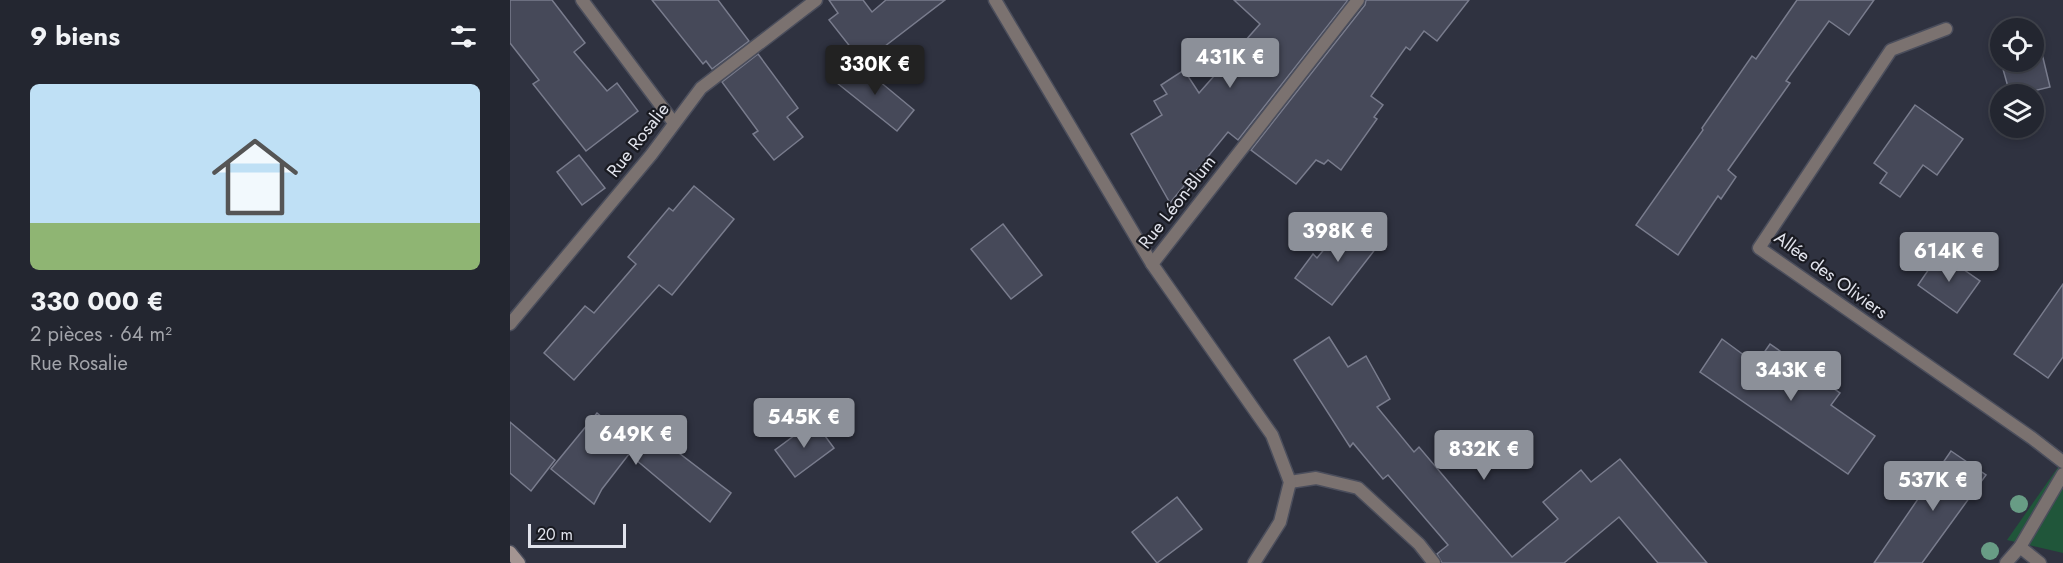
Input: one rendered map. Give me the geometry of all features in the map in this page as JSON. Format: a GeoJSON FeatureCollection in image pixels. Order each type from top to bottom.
{"type":"FeatureCollection","features":[{"type":"Feature","properties":{"kind":"main road"},"geometry":{"type":"LineString","coordinates":[[510,552],[519,563]]}},
{"type":"Feature","properties":{"kind":"street"},"geometry":{"type":"LineString","coordinates":[[582,0],[674,123]]}},
{"type":"Feature","properties":{"kind":"street"},"geometry":{"type":"LineString","coordinates":[[995,0],[1152,264]]}},
{"type":"Feature","properties":{"kind":"street","name":"Rue Léon-Blum"},"geometry":{"type":"LineString","coordinates":[[1290,482],[1272,435],[1152,264],[1358,0]]}},
{"type":"Feature","properties":{"kind":"street","name":"Rue Rosalie"},"geometry":{"type":"LineString","coordinates":[[510,324],[651,156],[701,88],[810,2]]}},
{"type":"Feature","properties":{"kind":"street","name":"Allée des Oliviers"},"geometry":{"type":"LineString","coordinates":[[1946,29],[1891,50],[1759,248],[2063,462]]}},
{"type":"Feature","properties":{"kind":"street"},"geometry":{"type":"LineString","coordinates":[[2006,563],[2020,547],[2063,474]]}},
{"type":"Feature","properties":{"kind":"street"},"geometry":{"type":"LineString","coordinates":[[1254,563],[1280,522],[1290,482],[1316,478],[1358,488],[1419,544],[1434,563]]}},
{"type":"Feature","properties":{"kind":"street"},"geometry":{"type":"LineString","coordinates":[[2020,547],[2040,563]]}},
{"type":"Feature","properties":{"kind":"green space"},"geometry":{"type":"Polygon","coordinates":[[[2063,460],[2063,553],[2007,540],[2063,460]]]}},
{"type":"Feature","properties":{"kind":"building"},"geometry":{"type":"Polygon","coordinates":[[[510,0],[552,0],[585,43],[574,52],[607,91],[617,83],[638,111],[586,151],[533,84],[539,80],[510,43],[510,0]]]}},
{"type":"Feature","properties":{"kind":"building"},"geometry":{"type":"Polygon","coordinates":[[[652,0],[718,0],[749,41],[712,69],[706,61],[703,64],[652,0]]]}},
{"type":"Feature","properties":{"kind":"building"},"geometry":{"type":"Polygon","coordinates":[[[829,0],[863,0],[872,12],[886,0],[945,0],[863,63],[829,20],[838,13],[829,0]]]}},
{"type":"Feature","properties":{"kind":"building"},"geometry":{"type":"Polygon","coordinates":[[[1234,0],[1348,0],[1238,140],[1228,132],[1170,203],[1131,134],[1162,115],[1154,101],[1167,94],[1161,85],[1184,70],[1199,93],[1260,24],[1234,0]]]}},
{"type":"Feature","properties":{"kind":"building"},"geometry":{"type":"Polygon","coordinates":[[[1366,0],[1469,0],[1437,41],[1424,31],[1410,50],[1406,47],[1371,96],[1383,105],[1374,117],[1377,119],[1341,170],[1328,160],[1324,164],[1316,160],[1296,184],[1251,150],[1365,5],[1366,0]]]}},
{"type":"Feature","properties":{"kind":"building"},"geometry":{"type":"Polygon","coordinates":[[[1797,0],[1874,0],[1849,35],[1829,21],[1786,81],[1790,83],[1728,170],[1736,177],[1721,199],[1718,196],[1678,255],[1636,225],[1752,56],[1756,59],[1797,0]]]}},
{"type":"Feature","properties":{"kind":"building"},"geometry":{"type":"Polygon","coordinates":[[[758,54],[798,108],[787,117],[803,137],[774,160],[753,134],[758,131],[722,82],[758,54]]]}},
{"type":"Feature","properties":{"kind":"building"},"geometry":{"type":"Polygon","coordinates":[[[855,61],[914,110],[897,131],[837,83],[855,61]]]}},
{"type":"Feature","properties":{"kind":"building"},"geometry":{"type":"Polygon","coordinates":[[[2044,62],[2050,87],[2044,88],[2044,84],[2007,84],[2004,72],[2044,72],[2044,62]]]}},
{"type":"Feature","properties":{"kind":"building"},"geometry":{"type":"Polygon","coordinates":[[[1915,105],[1963,139],[1937,175],[1923,165],[1900,197],[1880,183],[1887,173],[1874,163],[1915,105]]]}},
{"type":"Feature","properties":{"kind":"building"},"geometry":{"type":"Polygon","coordinates":[[[579,155],[605,188],[582,205],[557,172],[579,155]]]}},
{"type":"Feature","properties":{"kind":"building"},"geometry":{"type":"Polygon","coordinates":[[[694,186],[734,219],[672,295],[659,285],[574,380],[544,353],[585,306],[594,313],[636,264],[628,257],[669,208],[673,211],[694,186]]]}},
{"type":"Feature","properties":{"kind":"building"},"geometry":{"type":"Polygon","coordinates":[[[1353,223],[1380,243],[1332,305],[1295,278],[1313,254],[1317,258],[1340,230],[1345,234],[1353,223]]]}},
{"type":"Feature","properties":{"kind":"building"},"geometry":{"type":"Polygon","coordinates":[[[1003,224],[1042,275],[1011,299],[971,249],[1003,224]]]}},
{"type":"Feature","properties":{"kind":"building"},"geometry":{"type":"Polygon","coordinates":[[[1940,253],[1980,281],[1957,313],[1918,285],[1940,253]]]}},
{"type":"Feature","properties":{"kind":"building"},"geometry":{"type":"Polygon","coordinates":[[[2063,284],[2063,357],[2048,378],[2014,354],[2063,284]]]}},
{"type":"Feature","properties":{"kind":"building"},"geometry":{"type":"Polygon","coordinates":[[[1329,337],[1348,367],[1366,356],[1390,399],[1377,407],[1414,452],[1419,447],[1512,557],[1558,519],[1543,502],[1581,470],[1591,482],[1620,459],[1707,563],[1658,563],[1619,517],[1564,563],[1442,563],[1437,554],[1448,545],[1388,475],[1383,479],[1353,443],[1350,447],[1294,360],[1329,337]]]}},
{"type":"Feature","properties":{"kind":"building"},"geometry":{"type":"Polygon","coordinates":[[[1722,339],[1756,364],[1770,344],[1840,393],[1831,405],[1875,436],[1848,474],[1700,372],[1722,339]]]}},
{"type":"Feature","properties":{"kind":"building"},"geometry":{"type":"Polygon","coordinates":[[[597,413],[629,439],[641,424],[731,493],[710,522],[629,454],[602,489],[594,504],[551,469],[597,413]]]}},
{"type":"Feature","properties":{"kind":"building"},"geometry":{"type":"Polygon","coordinates":[[[814,421],[834,448],[795,477],[775,450],[814,421]]]}},
{"type":"Feature","properties":{"kind":"building"},"geometry":{"type":"Polygon","coordinates":[[[510,422],[555,460],[531,491],[510,473],[510,422]]]}},
{"type":"Feature","properties":{"kind":"building"},"geometry":{"type":"Polygon","coordinates":[[[1951,451],[1986,475],[1922,563],[1874,563],[1951,451]]]}},
{"type":"Feature","properties":{"kind":"building"},"geometry":{"type":"Polygon","coordinates":[[[1177,497],[1202,529],[1157,563],[1132,532],[1177,497]]]}}]}
